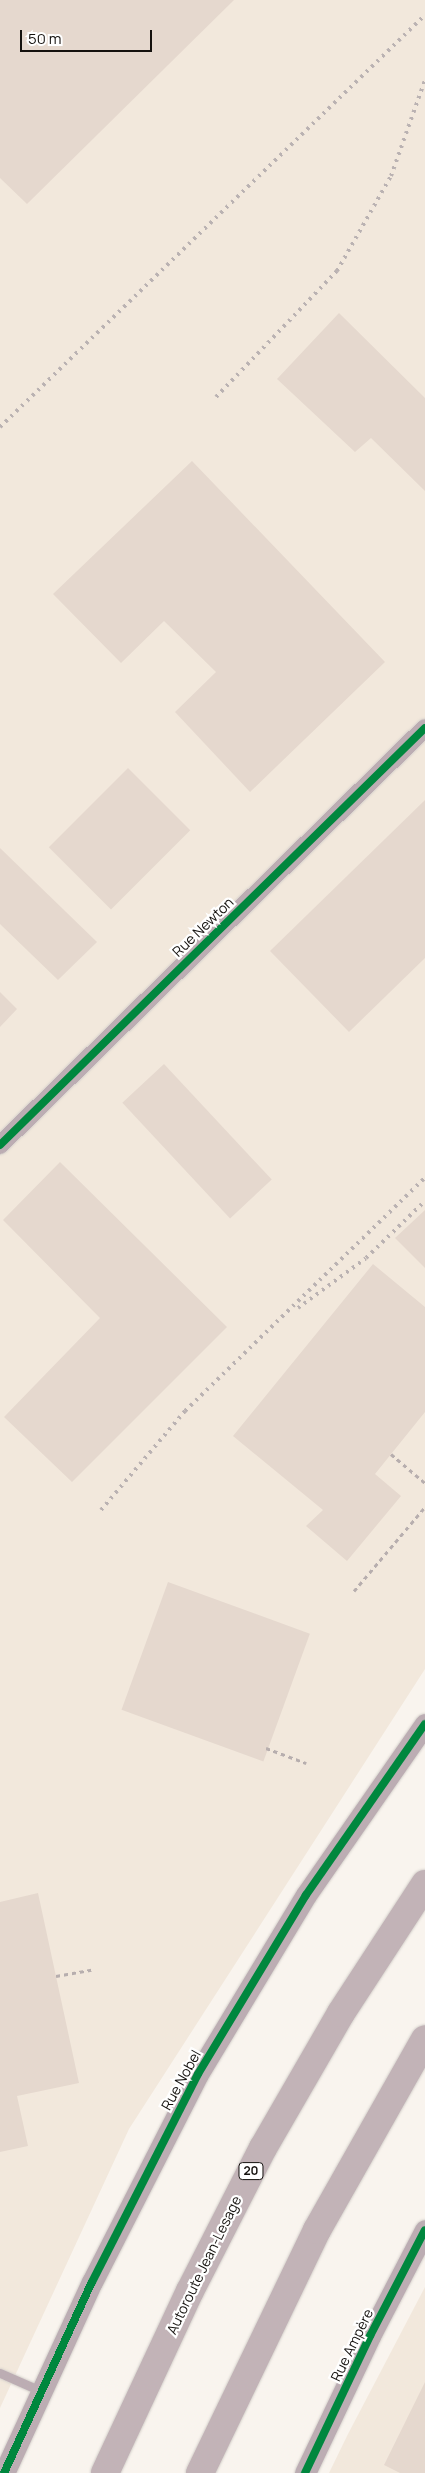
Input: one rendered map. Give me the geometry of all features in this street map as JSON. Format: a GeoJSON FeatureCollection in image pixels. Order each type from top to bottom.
{"type":"FeatureCollection","features":[{"type":"Feature","properties":{"kind":"highway","name":"Autoroute Jean-Lesage"},"geometry":{"type":"LineString","coordinates":[[105,2473],[190,2291],[263,2148],[346,2005],[425,1884]]}},
{"type":"Feature","properties":{"kind":"highway"},"geometry":{"type":"LineString","coordinates":[[200,2473],[317,2230],[425,2039]]}},
{"type":"Feature","properties":{"kind":"street","name":"Rue Newton"},"geometry":{"type":"LineString","coordinates":[[0,1145],[425,728]]}},
{"type":"Feature","properties":{"kind":"street","name":"Rue Nobel"},"geometry":{"type":"LineString","coordinates":[[4,2473],[41,2391],[148,2169],[210,2053],[306,1895],[425,1724]]}},
{"type":"Feature","properties":{"kind":"street","name":"Rue Ampère"},"geometry":{"type":"LineString","coordinates":[[305,2473],[370,2336],[425,2230]]}},
{"type":"Feature","properties":{"kind":"lane"},"geometry":{"type":"LineString","coordinates":[[0,2373],[41,2391]]}},
{"type":"Feature","properties":{"kind":"path"},"geometry":{"type":"LineString","coordinates":[[391,1454],[425,1483]]}},
{"type":"Feature","properties":{"kind":"path"},"geometry":{"type":"LineString","coordinates":[[354,1591],[425,1507]]}},
{"type":"Feature","properties":{"kind":"path"},"geometry":{"type":"LineString","coordinates":[[266,1748],[306,1763]]}},
{"type":"Feature","properties":{"kind":"path"},"geometry":{"type":"LineString","coordinates":[[56,1976],[91,1970]]}},
{"type":"Feature","properties":{"kind":"shaded area"},"geometry":{"type":"Polygon","coordinates":[[[0,0],[425,0],[425,1669],[129,2129],[0,2408],[0,0]]]}},
{"type":"Feature","properties":{"kind":"shaded area"},"geometry":{"type":"Polygon","coordinates":[[[425,2287],[425,2473],[329,2473],[348,2434],[425,2287]]]}},
{"type":"Feature","properties":{"kind":"building"},"geometry":{"type":"Polygon","coordinates":[[[0,0],[234,0],[27,204],[0,178],[0,0]]]}},
{"type":"Feature","properties":{"kind":"building"},"geometry":{"type":"Polygon","coordinates":[[[339,313],[425,398],[425,491],[371,438],[355,452],[277,379],[339,313]]]}},
{"type":"Feature","properties":{"kind":"building"},"geometry":{"type":"Polygon","coordinates":[[[192,461],[385,662],[250,792],[175,712],[216,672],[164,621],[121,663],[53,594],[192,461]]]}},
{"type":"Feature","properties":{"kind":"building"},"geometry":{"type":"Polygon","coordinates":[[[128,768],[190,830],[111,909],[49,847],[128,768]]]}},
{"type":"Feature","properties":{"kind":"building"},"geometry":{"type":"Polygon","coordinates":[[[425,800],[425,958],[349,1032],[270,951],[425,800]]]}},
{"type":"Feature","properties":{"kind":"building"},"geometry":{"type":"Polygon","coordinates":[[[0,848],[97,942],[58,980],[0,924],[0,848]]]}},
{"type":"Feature","properties":{"kind":"building"},"geometry":{"type":"Polygon","coordinates":[[[0,992],[17,1009],[0,1027],[0,992]]]}},
{"type":"Feature","properties":{"kind":"building"},"geometry":{"type":"Polygon","coordinates":[[[164,1064],[272,1180],[230,1218],[122,1103],[164,1064]]]}},
{"type":"Feature","properties":{"kind":"building"},"geometry":{"type":"Polygon","coordinates":[[[60,1162],[227,1327],[72,1482],[4,1417],[100,1318],[3,1220],[60,1162]]]}},
{"type":"Feature","properties":{"kind":"building"},"geometry":{"type":"Polygon","coordinates":[[[425,1210],[425,1268],[395,1238],[425,1210]]]}},
{"type":"Feature","properties":{"kind":"building"},"geometry":{"type":"Polygon","coordinates":[[[373,1264],[425,1307],[425,1412],[375,1474],[401,1496],[347,1561],[306,1526],[323,1510],[233,1436],[373,1264]]]}},
{"type":"Feature","properties":{"kind":"building"},"geometry":{"type":"Polygon","coordinates":[[[168,1582],[310,1634],[263,1761],[121,1710],[168,1582]]]}},
{"type":"Feature","properties":{"kind":"building"},"geometry":{"type":"Polygon","coordinates":[[[38,1893],[79,2083],[17,2096],[28,2146],[0,2152],[0,1902],[38,1893]]]}},
{"type":"Feature","properties":{"kind":"building"},"geometry":{"type":"Polygon","coordinates":[[[425,2382],[425,2473],[400,2473],[384,2465],[425,2382]]]}},
{"type":"Feature","properties":{"kind":"railway"},"geometry":{"type":"LineString","coordinates":[[0,427],[425,15]]}},
{"type":"Feature","properties":{"kind":"railway"},"geometry":{"type":"LineString","coordinates":[[216,397],[337,271],[391,176],[425,80]]}},
{"type":"Feature","properties":{"kind":"railway"},"geometry":{"type":"LineString","coordinates":[[101,1510],[185,1411],[425,1178]]}},
{"type":"Feature","properties":{"kind":"railway"},"geometry":{"type":"LineString","coordinates":[[298,1308],[366,1258],[425,1201]]}},
{"type":"Feature","properties":{"kind":"cycle path"},"geometry":{"type":"LineString","coordinates":[[0,1145],[425,728]]}},
{"type":"Feature","properties":{"kind":"cycle path"},"geometry":{"type":"LineString","coordinates":[[4,2473],[92,2282],[198,2074],[306,1895],[425,1724]]}},
{"type":"Feature","properties":{"kind":"cycle path"},"geometry":{"type":"LineString","coordinates":[[305,2473],[370,2336],[425,2230]]}}]}
